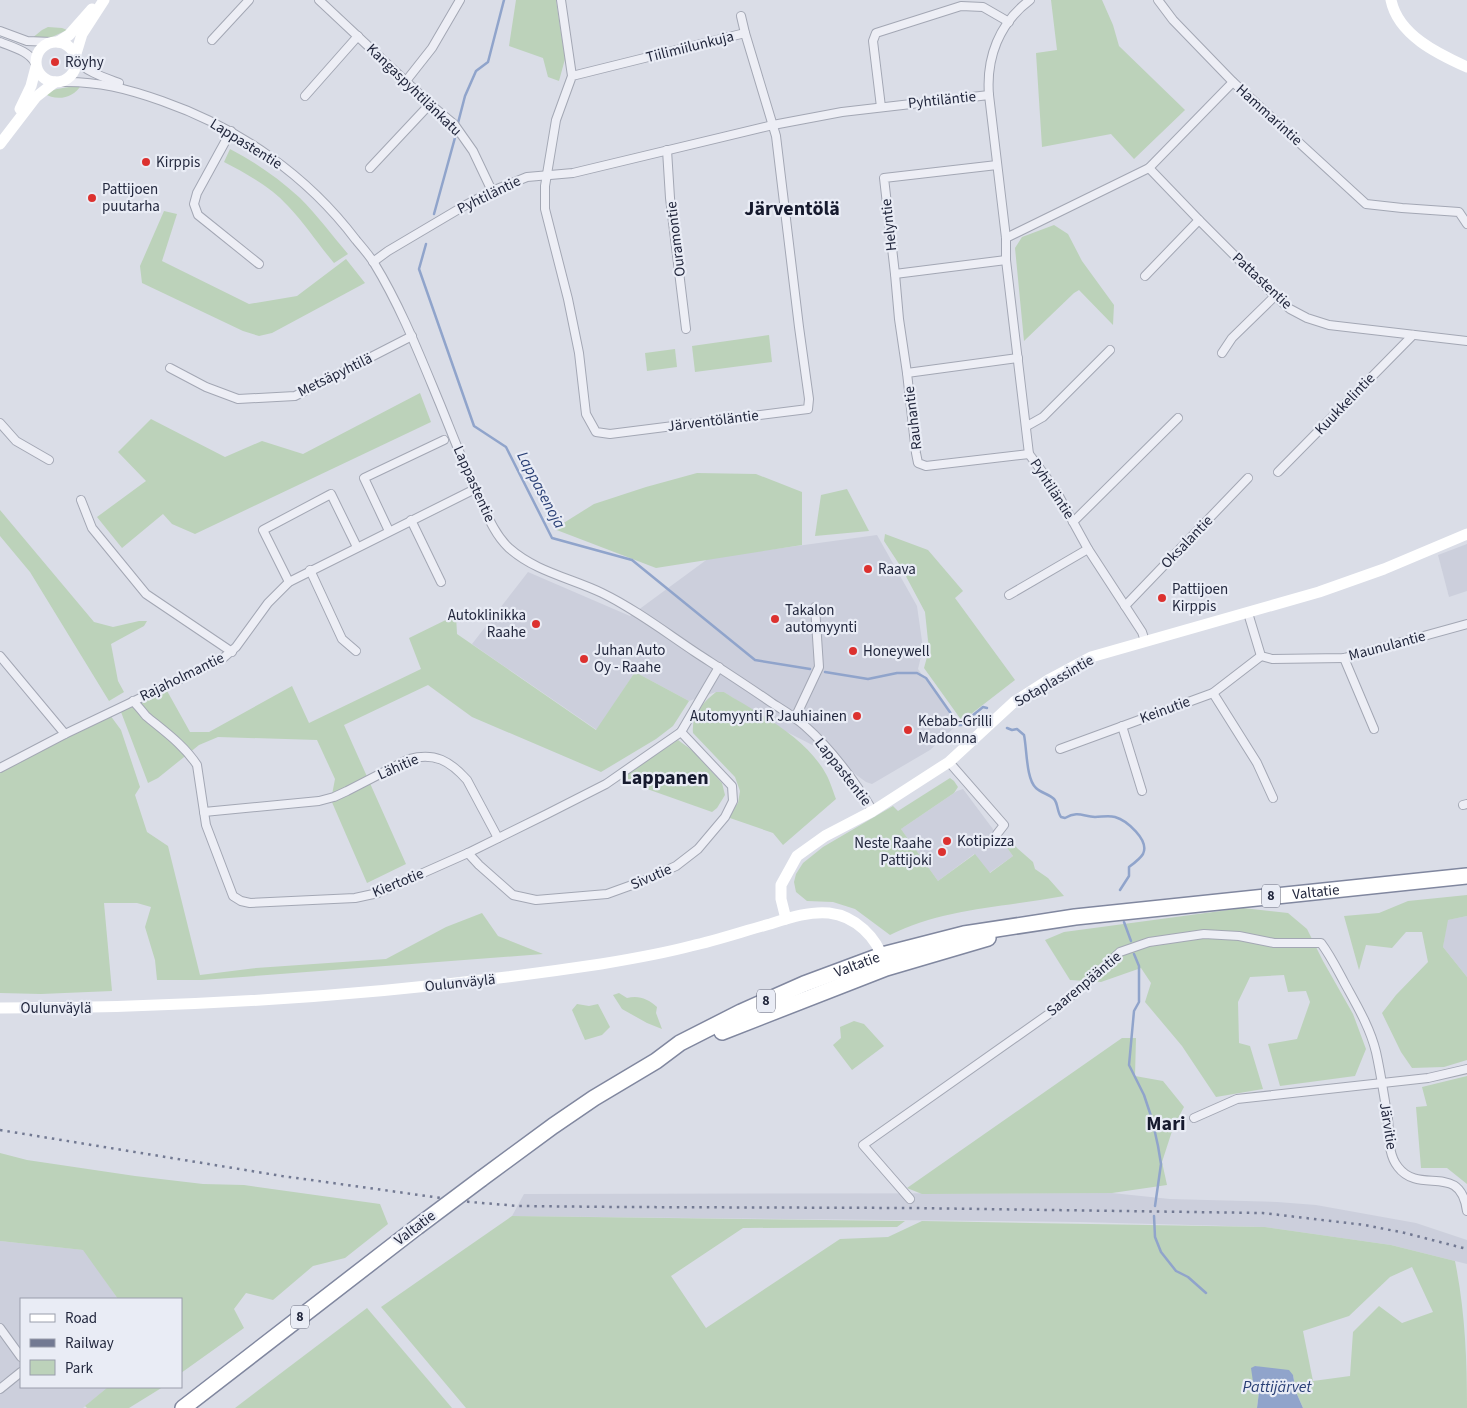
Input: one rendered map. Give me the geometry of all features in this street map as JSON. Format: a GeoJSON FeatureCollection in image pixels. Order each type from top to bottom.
{"type":"FeatureCollection","features":[{"type":"Feature","properties":{"kind":"highway","name":"Valtatie"},"geometry":{"type":"LineString","coordinates":[[183,1408],[417,1227],[553,1126],[594,1098],[656,1061],[680,1043],[740,1012],[804,984],[884,961],[964,934],[1075,917],[1467,876]]}},
{"type":"Feature","properties":{"kind":"street"},"geometry":{"type":"LineString","coordinates":[[11,128],[31,86],[39,50],[45,45],[69,35],[93,8],[103,0]]}},
{"type":"Feature","properties":{"kind":"street"},"geometry":{"type":"LineString","coordinates":[[0,144],[36,96],[72,75],[76,66],[82,34],[103,0]]}},
{"type":"Feature","properties":{"kind":"street"},"geometry":{"type":"LineString","coordinates":[[212,40],[249,0]]}},
{"type":"Feature","properties":{"kind":"street","name":"Kangaspyhtilänkatu"},"geometry":{"type":"LineString","coordinates":[[319,0],[430,104],[454,124],[474,151],[492,191]]}},
{"type":"Feature","properties":{"kind":"street"},"geometry":{"type":"LineString","coordinates":[[406,81],[432,48],[460,0]]}},
{"type":"Feature","properties":{"kind":"street"},"geometry":{"type":"LineString","coordinates":[[546,175],[556,120],[572,76],[562,0]]}},
{"type":"Feature","properties":{"kind":"street"},"geometry":{"type":"LineString","coordinates":[[989,95],[988,78],[995,44],[1009,22],[1030,0]]}},
{"type":"Feature","properties":{"kind":"street"},"geometry":{"type":"LineString","coordinates":[[1158,0],[1173,20],[1233,82]]}},
{"type":"Feature","properties":{"kind":"street"},"geometry":{"type":"LineString","coordinates":[[1392,0],[1398,18],[1417,39],[1448,58],[1467,66]]}},
{"type":"Feature","properties":{"kind":"street"},"geometry":{"type":"LineString","coordinates":[[881,107],[873,41],[876,33],[961,6],[971,5],[983,7],[1009,22]]}},
{"type":"Feature","properties":{"kind":"street"},"geometry":{"type":"LineString","coordinates":[[741,16],[745,33]]}},
{"type":"Feature","properties":{"kind":"street"},"geometry":{"type":"LineString","coordinates":[[0,31],[27,42],[55,42],[69,47],[76,58]]}},
{"type":"Feature","properties":{"kind":"street","name":"Tiilimiilunkuja"},"geometry":{"type":"LineString","coordinates":[[572,76],[745,33],[773,125]]}},
{"type":"Feature","properties":{"kind":"street"},"geometry":{"type":"LineString","coordinates":[[305,96],[358,36]]}},
{"type":"Feature","properties":{"kind":"street"},"geometry":{"type":"LineString","coordinates":[[0,42],[30,56],[43,78],[58,82]]}},
{"type":"Feature","properties":{"kind":"street","name":"Lappastentie"},"geometry":{"type":"LineString","coordinates":[[76,58],[81,65],[94,74],[194,113],[232,131],[270,156],[318,196],[344,224],[373,262],[412,336],[474,488],[494,530],[509,548],[531,564],[601,593],[632,610],[804,724],[831,752],[873,811]]}},
{"type":"Feature","properties":{"kind":"street","name":"Lappastentie"},"geometry":{"type":"LineString","coordinates":[[58,82],[96,82],[148,96]]}},
{"type":"Feature","properties":{"kind":"street","name":"Hammarintie"},"geometry":{"type":"LineString","coordinates":[[1006,238],[1149,168],[1233,82],[1366,204],[1459,212],[1467,224]]}},
{"type":"Feature","properties":{"kind":"street","name":"Pyhtiläntie"},"geometry":{"type":"LineString","coordinates":[[373,262],[388,251],[492,191],[527,177],[573,173],[773,125],[842,112],[989,95],[1006,238],[1006,260],[1030,454],[1055,490],[1088,549],[1142,632],[1145,642]]}},
{"type":"Feature","properties":{"kind":"street"},"geometry":{"type":"LineString","coordinates":[[370,168],[430,104]]}},
{"type":"Feature","properties":{"kind":"street","name":"Järventöläntie"},"geometry":{"type":"LineString","coordinates":[[546,175],[545,209],[579,353],[586,414],[596,432],[610,434],[808,409],[809,399],[776,136],[773,125]]}},
{"type":"Feature","properties":{"kind":"street"},"geometry":{"type":"LineString","coordinates":[[232,131],[197,193],[194,204],[198,215],[259,264]]}},
{"type":"Feature","properties":{"kind":"street","name":"Ouramontie"},"geometry":{"type":"LineString","coordinates":[[667,150],[670,198],[686,329]]}},
{"type":"Feature","properties":{"kind":"street","name":"Helyntie"},"geometry":{"type":"LineString","coordinates":[[894,274],[884,178],[997,164]]}},
{"type":"Feature","properties":{"kind":"street","name":"Pattastentie"},"geometry":{"type":"LineString","coordinates":[[1149,168],[1275,296],[1307,318],[1329,325],[1467,341]]}},
{"type":"Feature","properties":{"kind":"street"},"geometry":{"type":"LineString","coordinates":[[1145,276],[1199,220]]}},
{"type":"Feature","properties":{"kind":"street"},"geometry":{"type":"LineString","coordinates":[[907,373],[894,274],[1006,260]]}},
{"type":"Feature","properties":{"kind":"street"},"geometry":{"type":"LineString","coordinates":[[1222,353],[1232,338],[1275,296]]}},
{"type":"Feature","properties":{"kind":"street","name":"Kuukkelintie"},"geometry":{"type":"LineString","coordinates":[[1278,472],[1413,335]]}},
{"type":"Feature","properties":{"kind":"street","name":"Metsäpyhtilä"},"geometry":{"type":"LineString","coordinates":[[170,368],[206,387],[238,399],[295,396],[412,336]]}},
{"type":"Feature","properties":{"kind":"street"},"geometry":{"type":"LineString","coordinates":[[1027,426],[1043,416],[1110,350]]}},
{"type":"Feature","properties":{"kind":"street","name":"Rauhantie"},"geometry":{"type":"LineString","coordinates":[[1018,358],[907,373],[918,463],[926,466],[1030,454]]}},
{"type":"Feature","properties":{"kind":"street"},"geometry":{"type":"LineString","coordinates":[[1073,522],[1178,418]]}},
{"type":"Feature","properties":{"kind":"street"},"geometry":{"type":"LineString","coordinates":[[0,423],[16,441],[49,460]]}},
{"type":"Feature","properties":{"kind":"street"},"geometry":{"type":"LineString","coordinates":[[389,531],[364,478],[444,440]]}},
{"type":"Feature","properties":{"kind":"street","name":"Oksalantie"},"geometry":{"type":"LineString","coordinates":[[1125,606],[1248,478]]}},
{"type":"Feature","properties":{"kind":"street","name":"Rajaholmantie"},"geometry":{"type":"LineString","coordinates":[[0,768],[65,734],[222,659],[232,652],[268,603],[289,582],[474,488]]}},
{"type":"Feature","properties":{"kind":"street"},"geometry":{"type":"LineString","coordinates":[[289,582],[264,530],[331,494],[357,547]]}},
{"type":"Feature","properties":{"kind":"street"},"geometry":{"type":"LineString","coordinates":[[80,500],[92,528],[146,594],[232,652]]}},
{"type":"Feature","properties":{"kind":"street"},"geometry":{"type":"LineString","coordinates":[[411,520],[441,582]]}},
{"type":"Feature","properties":{"kind":"street","name":"Sotaplassintie"},"geometry":{"type":"LineString","coordinates":[[786,919],[781,899],[781,885],[797,856],[825,836],[873,811],[948,762],[1014,702],[1050,679],[1091,657],[1319,592],[1384,569],[1467,534]]}},
{"type":"Feature","properties":{"kind":"street"},"geometry":{"type":"LineString","coordinates":[[1009,595],[1088,549]]}},
{"type":"Feature","properties":{"kind":"street"},"geometry":{"type":"LineString","coordinates":[[310,570],[342,639],[356,650]]}},
{"type":"Feature","properties":{"kind":"street"},"geometry":{"type":"LineString","coordinates":[[795,718],[819,667],[815,607]]}},
{"type":"Feature","properties":{"kind":"street"},"geometry":{"type":"LineString","coordinates":[[1248,613],[1261,656]]}},
{"type":"Feature","properties":{"kind":"street","name":"Maunulantie"},"geometry":{"type":"LineString","coordinates":[[1261,656],[1272,659],[1344,658],[1467,624]]}},
{"type":"Feature","properties":{"kind":"street"},"geometry":{"type":"LineString","coordinates":[[0,656],[65,734]]}},
{"type":"Feature","properties":{"kind":"street","name":"Keinutie"},"geometry":{"type":"LineString","coordinates":[[1060,749],[1213,693],[1261,656]]}},
{"type":"Feature","properties":{"kind":"street"},"geometry":{"type":"LineString","coordinates":[[1344,658],[1374,729]]}},
{"type":"Feature","properties":{"kind":"street","name":"Kiertotie"},"geometry":{"type":"LineString","coordinates":[[133,701],[146,715],[163,728],[198,765],[209,834],[233,896],[241,901],[250,903],[367,896],[397,885],[468,853],[606,784],[681,732],[719,667]]}},
{"type":"Feature","properties":{"kind":"street"},"geometry":{"type":"LineString","coordinates":[[1213,693],[1257,763],[1273,798]]}},
{"type":"Feature","properties":{"kind":"street"},"geometry":{"type":"LineString","coordinates":[[1122,726],[1142,791]]}},
{"type":"Feature","properties":{"kind":"street","name":"Sivutie"},"geometry":{"type":"LineString","coordinates":[[468,853],[513,895],[536,900],[607,894],[676,866],[698,849],[725,817],[733,801],[732,786],[681,732]]}},
{"type":"Feature","properties":{"kind":"street","name":"Lähitie"},"geometry":{"type":"LineString","coordinates":[[204,812],[319,801],[347,792],[410,759],[430,756],[442,759],[460,772],[467,780],[498,838]]}},
{"type":"Feature","properties":{"kind":"street"},"geometry":{"type":"LineString","coordinates":[[948,762],[1004,825],[997,834]]}},
{"type":"Feature","properties":{"kind":"street","name":"Oulunväylä"},"geometry":{"type":"LineString","coordinates":[[0,1008],[146,1006],[270,1000],[499,979],[649,956],[786,919],[816,913],[842,916],[865,930],[884,961]]}},
{"type":"Feature","properties":{"kind":"street","name":"Saarenpääntie"},"geometry":{"type":"LineString","coordinates":[[910,1199],[863,1145],[1053,1011],[1094,978],[1120,952],[1149,942],[1204,934],[1239,936],[1274,944],[1321,943],[1369,1032],[1376,1052],[1381,1083]]}},
{"type":"Feature","properties":{"kind":"street"},"geometry":{"type":"LineString","coordinates":[[1194,1118],[1237,1099],[1436,1077],[1467,1069]]}},
{"type":"Feature","properties":{"kind":"street","name":"Järvitie"},"geometry":{"type":"LineString","coordinates":[[1381,1083],[1388,1122],[1389,1142],[1398,1167],[1404,1173],[1419,1179],[1443,1181],[1455,1185],[1466,1199],[1467,1211]]}},
{"type":"Feature","properties":{"kind":"street"},"geometry":{"type":"LineString","coordinates":[[0,1328],[20,1356]]}},
{"type":"Feature","properties":{"kind":"street"},"geometry":{"type":"LineString","coordinates":[[0,1389],[20,1373]]}},
{"type":"Feature","properties":{"kind":"shaded area"},"geometry":{"type":"Polygon","coordinates":[[[877,535],[917,606],[923,648],[918,669],[958,724],[930,750],[872,784],[866,782],[824,751],[783,730],[724,692],[716,692],[689,701],[635,672],[597,730],[472,644],[528,572],[630,616],[709,558],[877,535]]]}},
{"type":"Feature","properties":{"kind":"shaded area"},"geometry":{"type":"Polygon","coordinates":[[[1467,544],[1467,591],[1449,597],[1438,555],[1467,544]]]}},
{"type":"Feature","properties":{"kind":"shaded area"},"geometry":{"type":"Polygon","coordinates":[[[963,789],[1013,856],[989,873],[974,854],[938,881],[901,829],[957,791],[963,789]]]}},
{"type":"Feature","properties":{"kind":"shaded area"},"geometry":{"type":"Polygon","coordinates":[[[1467,916],[1467,977],[1443,947],[1447,920],[1467,916]]]}},
{"type":"Feature","properties":{"kind":"shaded area"},"geometry":{"type":"Polygon","coordinates":[[[1112,1193],[1170,1199],[1316,1205],[1416,1223],[1467,1240],[1467,1264],[1391,1245],[1265,1227],[1080,1222],[512,1216],[524,1194],[1112,1193]]]}},
{"type":"Feature","properties":{"kind":"shaded area"},"geometry":{"type":"Polygon","coordinates":[[[0,1241],[84,1250],[117,1298],[20,1298],[20,1388],[107,1388],[83,1408],[0,1408],[0,1241]]]}},
{"type":"Feature","properties":{"kind":"green space"},"geometry":{"type":"Polygon","coordinates":[[[516,0],[556,0],[565,59],[559,81],[548,77],[543,58],[509,46],[516,0]]]}},
{"type":"Feature","properties":{"kind":"green space"},"geometry":{"type":"Polygon","coordinates":[[[1051,0],[1102,0],[1113,25],[1119,46],[1185,110],[1134,159],[1111,134],[1042,147],[1036,53],[1057,50],[1051,0]]]}},
{"type":"Feature","properties":{"kind":"green space"},"geometry":{"type":"Polygon","coordinates":[[[48,27],[67,30],[52,37],[31,39],[42,30],[48,27]]]}},
{"type":"Feature","properties":{"kind":"green space"},"geometry":{"type":"Polygon","coordinates":[[[81,85],[69,96],[59,98],[44,93],[57,89],[81,85]]]}},
{"type":"Feature","properties":{"kind":"green space"},"geometry":{"type":"Polygon","coordinates":[[[230,149],[266,171],[300,198],[348,254],[334,263],[281,199],[258,181],[224,162],[230,149]]]}},
{"type":"Feature","properties":{"kind":"green space"},"geometry":{"type":"Polygon","coordinates":[[[164,211],[177,214],[162,261],[249,304],[297,296],[346,259],[365,283],[272,333],[259,336],[243,331],[142,283],[140,266],[164,211]]]}},
{"type":"Feature","properties":{"kind":"green space"},"geometry":{"type":"Polygon","coordinates":[[[1054,225],[1068,234],[1082,261],[1114,305],[1113,325],[1079,290],[1024,341],[1015,248],[1022,237],[1054,225]]]}},
{"type":"Feature","properties":{"kind":"green space"},"geometry":{"type":"Polygon","coordinates":[[[769,335],[772,362],[695,372],[692,346],[769,335]]]}},
{"type":"Feature","properties":{"kind":"green space"},"geometry":{"type":"Polygon","coordinates":[[[675,349],[677,367],[647,371],[645,353],[675,349]]]}},
{"type":"Feature","properties":{"kind":"green space"},"geometry":{"type":"Polygon","coordinates":[[[420,393],[431,422],[195,534],[172,524],[163,514],[122,548],[97,517],[146,481],[118,452],[151,419],[225,457],[262,441],[303,454],[420,393]]]}},
{"type":"Feature","properties":{"kind":"green space"},"geometry":{"type":"Polygon","coordinates":[[[697,473],[756,474],[802,492],[802,545],[656,568],[554,529],[594,504],[697,473]]]}},
{"type":"Feature","properties":{"kind":"green space"},"geometry":{"type":"Polygon","coordinates":[[[847,489],[869,531],[815,536],[821,495],[847,489]]]}},
{"type":"Feature","properties":{"kind":"green space"},"geometry":{"type":"Polygon","coordinates":[[[0,510],[94,622],[113,627],[147,621],[144,626],[111,644],[118,681],[124,692],[109,701],[30,572],[0,536],[0,510]]]}},
{"type":"Feature","properties":{"kind":"green space"},"geometry":{"type":"Polygon","coordinates":[[[885,534],[928,550],[963,591],[955,598],[1015,680],[962,721],[924,668],[929,650],[925,612],[901,567],[884,541],[885,534]]]}},
{"type":"Feature","properties":{"kind":"green space"},"geometry":{"type":"Polygon","coordinates":[[[456,615],[457,634],[596,730],[635,672],[689,701],[673,726],[656,739],[601,772],[472,717],[428,685],[344,725],[406,864],[367,883],[331,800],[335,779],[317,740],[218,737],[199,745],[158,778],[148,783],[121,712],[166,689],[190,732],[209,732],[292,686],[309,723],[421,669],[409,638],[456,615]]]}},
{"type":"Feature","properties":{"kind":"green space"},"geometry":{"type":"Polygon","coordinates":[[[716,692],[724,692],[794,737],[817,760],[829,780],[836,799],[783,845],[773,833],[727,817],[738,803],[740,791],[735,777],[693,733],[696,715],[707,700],[716,692]]]}},
{"type":"Feature","properties":{"kind":"green space"},"geometry":{"type":"Polygon","coordinates":[[[110,715],[121,730],[140,787],[135,795],[147,832],[168,846],[200,975],[256,968],[386,959],[446,927],[482,913],[498,936],[543,954],[202,980],[157,980],[155,960],[145,927],[151,907],[137,903],[104,903],[112,991],[41,994],[0,993],[0,772],[110,715]]]}},
{"type":"Feature","properties":{"kind":"green space"},"geometry":{"type":"Polygon","coordinates":[[[678,740],[693,751],[722,783],[725,795],[717,808],[712,812],[619,779],[678,740]]]}},
{"type":"Feature","properties":{"kind":"green space"},"geometry":{"type":"Polygon","coordinates":[[[950,778],[958,787],[954,793],[901,829],[938,881],[975,854],[990,873],[1013,856],[1002,841],[1009,837],[1017,848],[1033,862],[1035,869],[1048,878],[1064,896],[953,914],[910,926],[890,935],[855,909],[833,902],[807,901],[796,892],[794,882],[796,874],[803,863],[823,847],[893,806],[898,811],[950,778]]]}},
{"type":"Feature","properties":{"kind":"green space"},"geometry":{"type":"Polygon","coordinates":[[[1467,895],[1467,916],[1448,920],[1443,947],[1467,977],[1467,1060],[1444,1067],[1412,1068],[1401,1052],[1382,1013],[1396,995],[1428,962],[1422,932],[1406,932],[1392,948],[1366,945],[1359,970],[1344,916],[1379,913],[1408,901],[1467,895]]]}},
{"type":"Feature","properties":{"kind":"green space"},"geometry":{"type":"Polygon","coordinates":[[[1243,908],[1288,913],[1307,929],[1353,1014],[1366,1049],[1355,1076],[1280,1086],[1268,1044],[1297,1039],[1310,1002],[1306,991],[1288,992],[1284,975],[1250,977],[1238,1002],[1239,1043],[1250,1046],[1263,1089],[1216,1097],[1182,1046],[1145,1002],[1151,983],[1141,968],[1101,982],[1070,980],[1045,940],[1064,932],[1243,908]]]}},
{"type":"Feature","properties":{"kind":"green space"},"geometry":{"type":"Polygon","coordinates":[[[619,993],[627,998],[643,998],[657,1007],[656,1013],[662,1029],[622,1009],[613,995],[619,993]]]}},
{"type":"Feature","properties":{"kind":"green space"},"geometry":{"type":"Polygon","coordinates":[[[577,1004],[589,1006],[598,1004],[610,1027],[602,1035],[585,1040],[572,1010],[577,1004]]]}},
{"type":"Feature","properties":{"kind":"green space"},"geometry":{"type":"Polygon","coordinates":[[[854,1021],[864,1024],[884,1046],[852,1070],[833,1045],[841,1038],[840,1027],[854,1021]]]}},
{"type":"Feature","properties":{"kind":"green space"},"geometry":{"type":"Polygon","coordinates":[[[1122,1038],[1136,1038],[1135,1076],[1163,1081],[1184,1107],[1173,1128],[1162,1162],[1167,1185],[1112,1193],[922,1194],[907,1188],[1122,1038]]]}},
{"type":"Feature","properties":{"kind":"green space"},"geometry":{"type":"Polygon","coordinates":[[[1467,1076],[1467,1184],[1447,1168],[1421,1168],[1416,1107],[1427,1106],[1422,1087],[1467,1076]]]}},
{"type":"Feature","properties":{"kind":"green space"},"geometry":{"type":"Polygon","coordinates":[[[0,1153],[27,1160],[135,1176],[203,1184],[244,1185],[380,1204],[388,1224],[345,1258],[313,1266],[273,1300],[246,1293],[234,1309],[244,1328],[182,1372],[182,1298],[117,1298],[83,1250],[0,1241],[0,1153]]]}},
{"type":"Feature","properties":{"kind":"green space"},"geometry":{"type":"Polygon","coordinates":[[[512,1216],[905,1221],[897,1227],[743,1228],[671,1276],[706,1328],[840,1239],[888,1237],[922,1221],[1265,1227],[1391,1245],[1455,1261],[1465,1334],[1467,1408],[1303,1408],[1296,1392],[1293,1375],[1255,1366],[1253,1382],[1259,1392],[1257,1408],[466,1408],[381,1307],[512,1216]],[[1412,1267],[1390,1277],[1349,1316],[1303,1331],[1313,1381],[1350,1376],[1353,1332],[1379,1306],[1402,1323],[1433,1312],[1412,1267]]]}},
{"type":"Feature","properties":{"kind":"green space"},"geometry":{"type":"Polygon","coordinates":[[[367,1308],[452,1408],[235,1408],[367,1308]]]}},
{"type":"Feature","properties":{"kind":"green space"},"geometry":{"type":"Polygon","coordinates":[[[107,1388],[161,1388],[129,1408],[87,1408],[85,1406],[107,1388]]]}},
{"type":"Feature","properties":{"kind":"water","name":"Pattijärvet"},"geometry":{"type":"Polygon","coordinates":[[[1255,1366],[1289,1370],[1293,1375],[1296,1392],[1303,1408],[1257,1408],[1259,1392],[1253,1382],[1251,1368],[1255,1366]]]}},
{"type":"Feature","properties":{"kind":"waterway","name":"Lappasenoja"},"geometry":{"type":"LineString","coordinates":[[458,123],[465,96],[476,71],[488,62],[504,0]]}},
{"type":"Feature","properties":{"kind":"waterway","name":"Lappasenoja"},"geometry":{"type":"LineString","coordinates":[[434,214],[456,134]]}},
{"type":"Feature","properties":{"kind":"waterway","name":"Lappasenoja"},"geometry":{"type":"LineString","coordinates":[[426,244],[419,269],[474,426],[506,447],[552,538],[632,560],[755,660],[810,669]]}},
{"type":"Feature","properties":{"kind":"waterway","name":"Lappasenoja"},"geometry":{"type":"LineString","coordinates":[[825,672],[868,679],[897,673],[917,673],[926,678],[959,725],[983,707],[987,708]]}},
{"type":"Feature","properties":{"kind":"waterway"},"geometry":{"type":"LineString","coordinates":[[1007,728],[1017,729],[1024,735],[1030,778],[1038,790],[1054,799],[1061,817],[1065,818],[1077,814],[1095,817],[1115,817],[1136,831],[1143,843],[1143,854],[1129,867],[1129,876],[1120,890]]}},
{"type":"Feature","properties":{"kind":"waterway"},"geometry":{"type":"LineString","coordinates":[[1124,922],[1131,941]]}},
{"type":"Feature","properties":{"kind":"waterway"},"geometry":{"type":"LineString","coordinates":[[1134,954],[1139,966],[1139,1002],[1134,1011],[1129,1065],[1144,1095],[1158,1146],[1161,1164],[1155,1206]]}},
{"type":"Feature","properties":{"kind":"waterway"},"geometry":{"type":"LineString","coordinates":[[1154,1216],[1155,1237],[1161,1252],[1176,1271],[1188,1277],[1206,1293]]}},
{"type":"Feature","properties":{"kind":"railway"},"geometry":{"type":"LineString","coordinates":[[0,1130],[282,1176],[470,1202],[518,1206],[912,1208],[1263,1213],[1365,1225],[1467,1249]]}},
{"type":"Feature","properties":{"kind":"place","name":"Röyhy"},"geometry":{"type":"Point","coordinates":[55,62]}},
{"type":"Feature","properties":{"kind":"place","name":"Kirppis"},"geometry":{"type":"Point","coordinates":[146,162]}},
{"type":"Feature","properties":{"kind":"place","name":"Pattijoen puutarha"},"geometry":{"type":"Point","coordinates":[92,198]}},
{"type":"Feature","properties":{"kind":"place","name":"Raava"},"geometry":{"type":"Point","coordinates":[868,569]}},
{"type":"Feature","properties":{"kind":"place","name":"Pattijoen Kirppis"},"geometry":{"type":"Point","coordinates":[1162,598]}},
{"type":"Feature","properties":{"kind":"place","name":"Takalon automyynti"},"geometry":{"type":"Point","coordinates":[775,619]}},
{"type":"Feature","properties":{"kind":"place","name":"Autoklinikka Raahe"},"geometry":{"type":"Point","coordinates":[536,624]}},
{"type":"Feature","properties":{"kind":"place","name":"Honeywell"},"geometry":{"type":"Point","coordinates":[853,651]}},
{"type":"Feature","properties":{"kind":"place","name":"Juhan Auto Oy - Raahe"},"geometry":{"type":"Point","coordinates":[584,659]}},
{"type":"Feature","properties":{"kind":"place","name":"Automyynti R Jauhiainen"},"geometry":{"type":"Point","coordinates":[857,716]}},
{"type":"Feature","properties":{"kind":"place","name":"Kebab-Grilli Madonna"},"geometry":{"type":"Point","coordinates":[908,730]}},
{"type":"Feature","properties":{"kind":"place","name":"Kotipizza"},"geometry":{"type":"Point","coordinates":[947,841]}},
{"type":"Feature","properties":{"kind":"place","name":"Neste Raahe Pattijoki"},"geometry":{"type":"Point","coordinates":[942,852]}},
{"type":"Feature","properties":{"kind":"district","name":"Järventölä"},"geometry":{"type":"Point","coordinates":[792,209]}},
{"type":"Feature","properties":{"kind":"district","name":"Lappanen"},"geometry":{"type":"Point","coordinates":[665,778]}},
{"type":"Feature","properties":{"kind":"district","name":"Mari"},"geometry":{"type":"Point","coordinates":[1166,1124]}}]}
